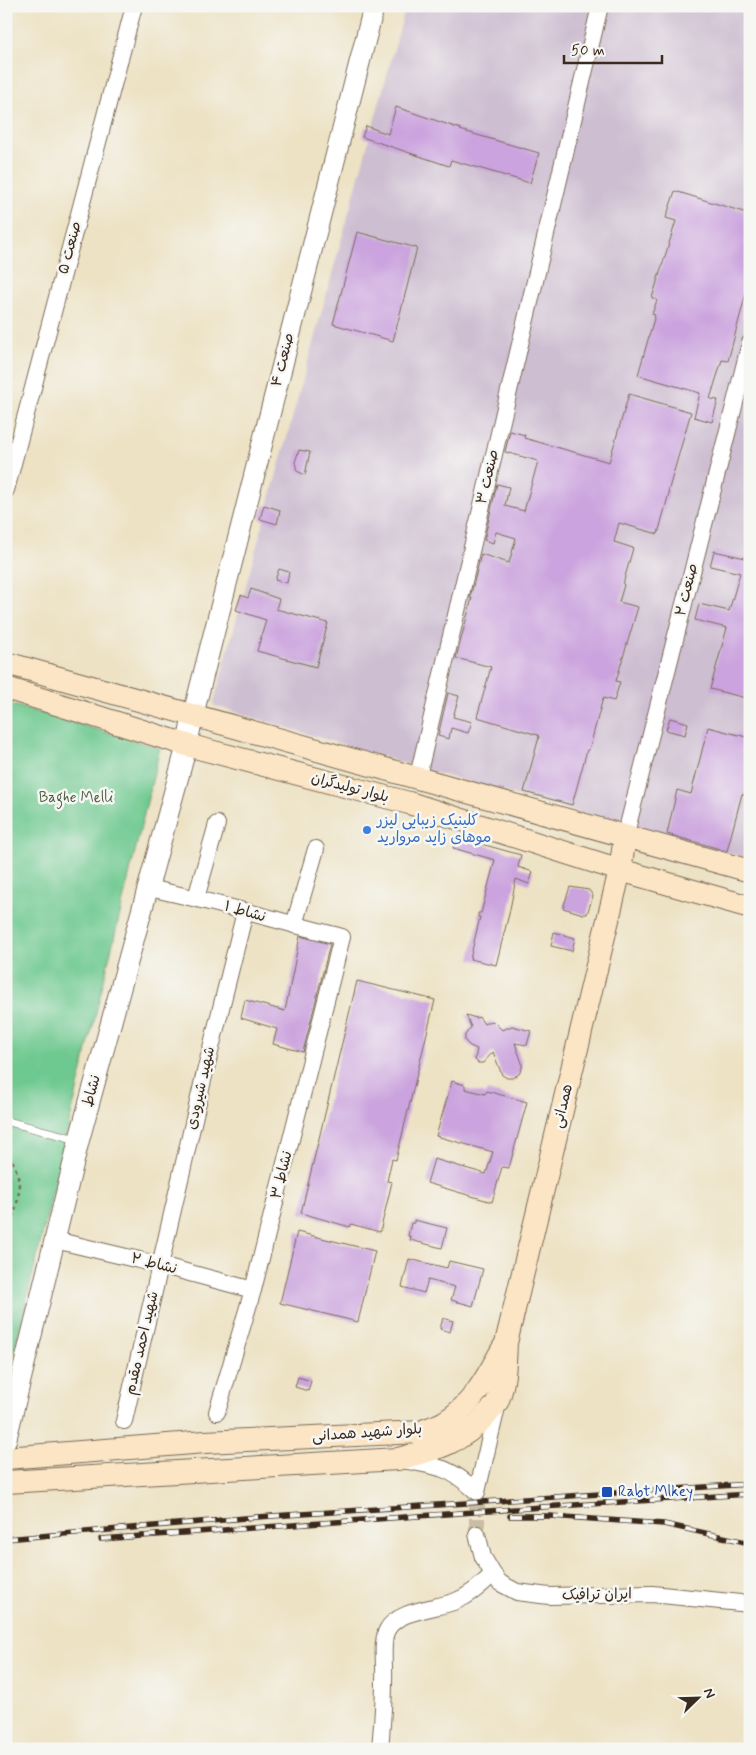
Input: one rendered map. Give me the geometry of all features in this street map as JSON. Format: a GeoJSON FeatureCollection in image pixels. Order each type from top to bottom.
{"type":"FeatureCollection","features":[{"type":"Feature","properties":{"kind":"main road","name":"بلوار تولیدگران"},"geometry":{"type":"LineString","coordinates":[[6,663],[750,872]]}},
{"type":"Feature","properties":{"kind":"main road","name":"بلوار تولیدگران"},"geometry":{"type":"LineString","coordinates":[[6,688],[187,745],[409,803],[620,870],[750,907]]}},
{"type":"Feature","properties":{"kind":"main road","name":"همدانی"},"geometry":{"type":"LineString","coordinates":[[506,1343],[620,870],[625,837]]}},
{"type":"Feature","properties":{"kind":"main road","name":"بلوار شهید همدانی"},"geometry":{"type":"LineString","coordinates":[[6,1482],[398,1459],[442,1447],[475,1428],[498,1402],[505,1371],[506,1343]]}},
{"type":"Feature","properties":{"kind":"main road","name":"بلوار شهید همدانی"},"geometry":{"type":"LineString","coordinates":[[6,1458],[205,1442],[421,1432],[446,1421],[468,1403],[487,1377],[506,1343]]}},
{"type":"Feature","properties":{"kind":"main road"},"geometry":{"type":"LineString","coordinates":[[244,1441],[245,1468]]}},
{"type":"Feature","properties":{"kind":"street","name":"صنعت ۵"},"geometry":{"type":"LineString","coordinates":[[6,490],[134,6]]}},
{"type":"Feature","properties":{"kind":"street","name":"صنعت ۴"},"geometry":{"type":"LineString","coordinates":[[187,745],[193,714],[374,6]]}},
{"type":"Feature","properties":{"kind":"street","name":"صنعت ۳"},"geometry":{"type":"LineString","coordinates":[[417,780],[600,6]]}},
{"type":"Feature","properties":{"kind":"street","name":"صنعت ۲"},"geometry":{"type":"LineString","coordinates":[[625,837],[750,343]]}},
{"type":"Feature","properties":{"kind":"street","name":"نشاط"},"geometry":{"type":"LineString","coordinates":[[6,1440],[79,1140],[187,745]]}},
{"type":"Feature","properties":{"kind":"street"},"geometry":{"type":"LineString","coordinates":[[409,803],[417,780]]}},
{"type":"Feature","properties":{"kind":"street"},"geometry":{"type":"LineString","coordinates":[[196,898],[216,824]]}},
{"type":"Feature","properties":{"kind":"street"},"geometry":{"type":"LineString","coordinates":[[294,925],[316,849]]}},
{"type":"Feature","properties":{"kind":"street","name":"نشاط ۱"},"geometry":{"type":"LineString","coordinates":[[148,888],[196,898],[342,937]]}},
{"type":"Feature","properties":{"kind":"street","name":"شهید شیرودی"},"geometry":{"type":"LineString","coordinates":[[160,1264],[245,912]]}},
{"type":"Feature","properties":{"kind":"street","name":"نشاط ۳"},"geometry":{"type":"LineString","coordinates":[[217,1412],[253,1290],[342,937]]}},
{"type":"Feature","properties":{"kind":"street","name":"نشاط ۲"},"geometry":{"type":"LineString","coordinates":[[55,1240],[160,1264],[253,1290]]}},
{"type":"Feature","properties":{"kind":"street","name":"شهید احمد مقدم"},"geometry":{"type":"LineString","coordinates":[[124,1421],[160,1264]]}},
{"type":"Feature","properties":{"kind":"street"},"geometry":{"type":"LineString","coordinates":[[398,1459],[439,1466],[460,1477],[477,1492],[498,1402]]}},
{"type":"Feature","properties":{"kind":"street","name":"ایران ترافیک"},"geometry":{"type":"LineString","coordinates":[[477,1534],[483,1557],[493,1574],[500,1582],[517,1592],[533,1595],[652,1594],[750,1604]]}},
{"type":"Feature","properties":{"kind":"street"},"geometry":{"type":"LineString","coordinates":[[380,1749],[384,1640],[387,1631],[393,1622],[405,1615],[455,1601],[470,1594],[493,1574]]}},
{"type":"Feature","properties":{"kind":"lane"},"geometry":{"type":"LineString","coordinates":[[6,1121],[79,1140]]}},
{"type":"Feature","properties":{"kind":"path"},"geometry":{"type":"LineString","coordinates":[[6,1154],[11,1158],[19,1176],[20,1193],[15,1214],[6,1236]]}},
{"type":"Feature","properties":{"kind":"shaded area"},"geometry":{"type":"Polygon","coordinates":[[[406,6],[750,6],[750,859],[436,773],[213,705],[406,6]]]}},
{"type":"Feature","properties":{"kind":"green space","name":"Baghe Melli"},"geometry":{"type":"Polygon","coordinates":[[[6,703],[160,748],[6,1385],[6,703]]]}},
{"type":"Feature","properties":{"kind":"building"},"geometry":{"type":"Polygon","coordinates":[[[396,107],[460,130],[539,153],[530,183],[451,160],[449,166],[362,137],[366,126],[388,134],[396,107]]]}},
{"type":"Feature","properties":{"kind":"building"},"geometry":{"type":"Polygon","coordinates":[[[675,191],[750,214],[750,278],[728,361],[722,360],[710,399],[718,400],[712,422],[694,417],[700,393],[638,375],[655,315],[652,314],[657,300],[652,298],[676,221],[666,218],[675,191]]]}},
{"type":"Feature","properties":{"kind":"building"},"geometry":{"type":"Polygon","coordinates":[[[357,232],[417,248],[393,341],[333,324],[357,232]]]}},
{"type":"Feature","properties":{"kind":"building"},"geometry":{"type":"Polygon","coordinates":[[[629,394],[691,412],[658,534],[619,523],[614,542],[633,548],[619,602],[638,607],[616,681],[620,682],[614,701],[603,698],[572,805],[524,792],[538,735],[477,717],[491,667],[456,658],[472,598],[470,598],[481,554],[509,563],[516,538],[496,532],[493,543],[484,540],[497,484],[509,487],[505,506],[524,511],[538,461],[505,452],[510,431],[525,435],[524,438],[609,462],[629,394]]]}},
{"type":"Feature","properties":{"kind":"building"},"geometry":{"type":"Polygon","coordinates":[[[299,450],[310,452],[305,475],[297,471],[295,462],[299,450]]]}},
{"type":"Feature","properties":{"kind":"building"},"geometry":{"type":"Polygon","coordinates":[[[264,505],[280,510],[277,524],[260,519],[264,505]]]}},
{"type":"Feature","properties":{"kind":"building"},"geometry":{"type":"Polygon","coordinates":[[[714,551],[745,558],[747,551],[750,551],[750,699],[710,689],[727,628],[695,620],[699,604],[729,611],[740,573],[710,566],[714,551]]]}},
{"type":"Feature","properties":{"kind":"building"},"geometry":{"type":"Polygon","coordinates":[[[279,569],[289,572],[287,583],[275,580],[279,569]]]}},
{"type":"Feature","properties":{"kind":"building"},"geometry":{"type":"Polygon","coordinates":[[[251,589],[279,599],[276,609],[328,623],[316,667],[257,651],[266,620],[236,610],[241,595],[248,598],[251,589]]]}},
{"type":"Feature","properties":{"kind":"building"},"geometry":{"type":"Polygon","coordinates":[[[448,693],[459,696],[453,717],[472,722],[468,733],[451,728],[449,739],[438,736],[448,693]]]}},
{"type":"Feature","properties":{"kind":"building"},"geometry":{"type":"Polygon","coordinates":[[[670,718],[688,723],[685,735],[666,730],[670,718]]]}},
{"type":"Feature","properties":{"kind":"building"},"geometry":{"type":"Polygon","coordinates":[[[708,727],[750,738],[750,796],[742,794],[727,851],[667,834],[677,790],[691,794],[708,727]]]}},
{"type":"Feature","properties":{"kind":"building"},"geometry":{"type":"Polygon","coordinates":[[[456,837],[521,855],[518,867],[533,872],[529,884],[516,879],[496,965],[470,959],[480,917],[478,917],[478,913],[481,913],[495,860],[453,848],[456,837]]]}},
{"type":"Feature","properties":{"kind":"building"},"geometry":{"type":"Polygon","coordinates":[[[570,887],[589,890],[593,896],[587,914],[563,908],[570,887]]]}},
{"type":"Feature","properties":{"kind":"building"},"geometry":{"type":"Polygon","coordinates":[[[554,932],[575,938],[572,951],[551,946],[554,932]]]}},
{"type":"Feature","properties":{"kind":"building"},"geometry":{"type":"Polygon","coordinates":[[[300,936],[330,944],[303,1052],[273,1044],[277,1029],[241,1018],[245,1000],[285,1011],[300,936]]]}},
{"type":"Feature","properties":{"kind":"building"},"geometry":{"type":"Polygon","coordinates":[[[357,981],[435,1000],[396,1160],[392,1159],[387,1181],[392,1182],[380,1232],[351,1224],[350,1227],[301,1213],[357,981]]]}},
{"type":"Feature","properties":{"kind":"building"},"geometry":{"type":"Polygon","coordinates":[[[466,1015],[479,1017],[484,1024],[490,1021],[494,1022],[502,1030],[512,1026],[531,1031],[527,1045],[515,1043],[522,1063],[519,1074],[512,1078],[502,1075],[493,1052],[483,1063],[478,1063],[475,1060],[477,1049],[465,1041],[465,1035],[471,1027],[466,1015]]]}},
{"type":"Feature","properties":{"kind":"building"},"geometry":{"type":"Polygon","coordinates":[[[452,1081],[465,1085],[465,1089],[485,1094],[487,1091],[527,1102],[509,1168],[502,1167],[492,1202],[427,1183],[434,1159],[486,1174],[493,1152],[436,1136],[452,1081]]]}},
{"type":"Feature","properties":{"kind":"building"},"geometry":{"type":"Polygon","coordinates":[[[414,1220],[447,1228],[442,1248],[410,1240],[411,1237],[408,1236],[411,1223],[414,1223],[414,1220]]]}},
{"type":"Feature","properties":{"kind":"building"},"geometry":{"type":"Polygon","coordinates":[[[297,1232],[375,1251],[358,1322],[280,1303],[297,1232]]]}},
{"type":"Feature","properties":{"kind":"building"},"geometry":{"type":"Polygon","coordinates":[[[409,1259],[447,1268],[449,1261],[483,1269],[473,1306],[451,1300],[455,1287],[428,1280],[424,1293],[402,1287],[409,1259]]]}},
{"type":"Feature","properties":{"kind":"building"},"geometry":{"type":"Polygon","coordinates":[[[443,1318],[453,1321],[450,1332],[440,1329],[443,1318]]]}},
{"type":"Feature","properties":{"kind":"building"},"geometry":{"type":"Polygon","coordinates":[[[298,1377],[311,1381],[308,1391],[295,1387],[298,1377]]]}},
{"type":"Feature","properties":{"kind":"tunnel"},"geometry":{"type":"LineString","coordinates":[[477,1492],[477,1534]]}},
{"type":"Feature","properties":{"kind":"railway"},"geometry":{"type":"LineString","coordinates":[[6,1539],[257,1517],[750,1484]]}},
{"type":"Feature","properties":{"kind":"railway"},"geometry":{"type":"LineString","coordinates":[[101,1539],[750,1494]]}},
{"type":"Feature","properties":{"kind":"railway"},"geometry":{"type":"LineString","coordinates":[[510,1516],[550,1516],[664,1524],[750,1543]]}},
{"type":"Feature","properties":{"kind":"place","name":"کلینیک زیبایی لیزر موهای زاید مروارید"},"geometry":{"type":"Point","coordinates":[367,830]}},
{"type":"Feature","properties":{"kind":"place","name":"Rabt Mlkey"},"geometry":{"type":"Point","coordinates":[607,1492]}}]}
